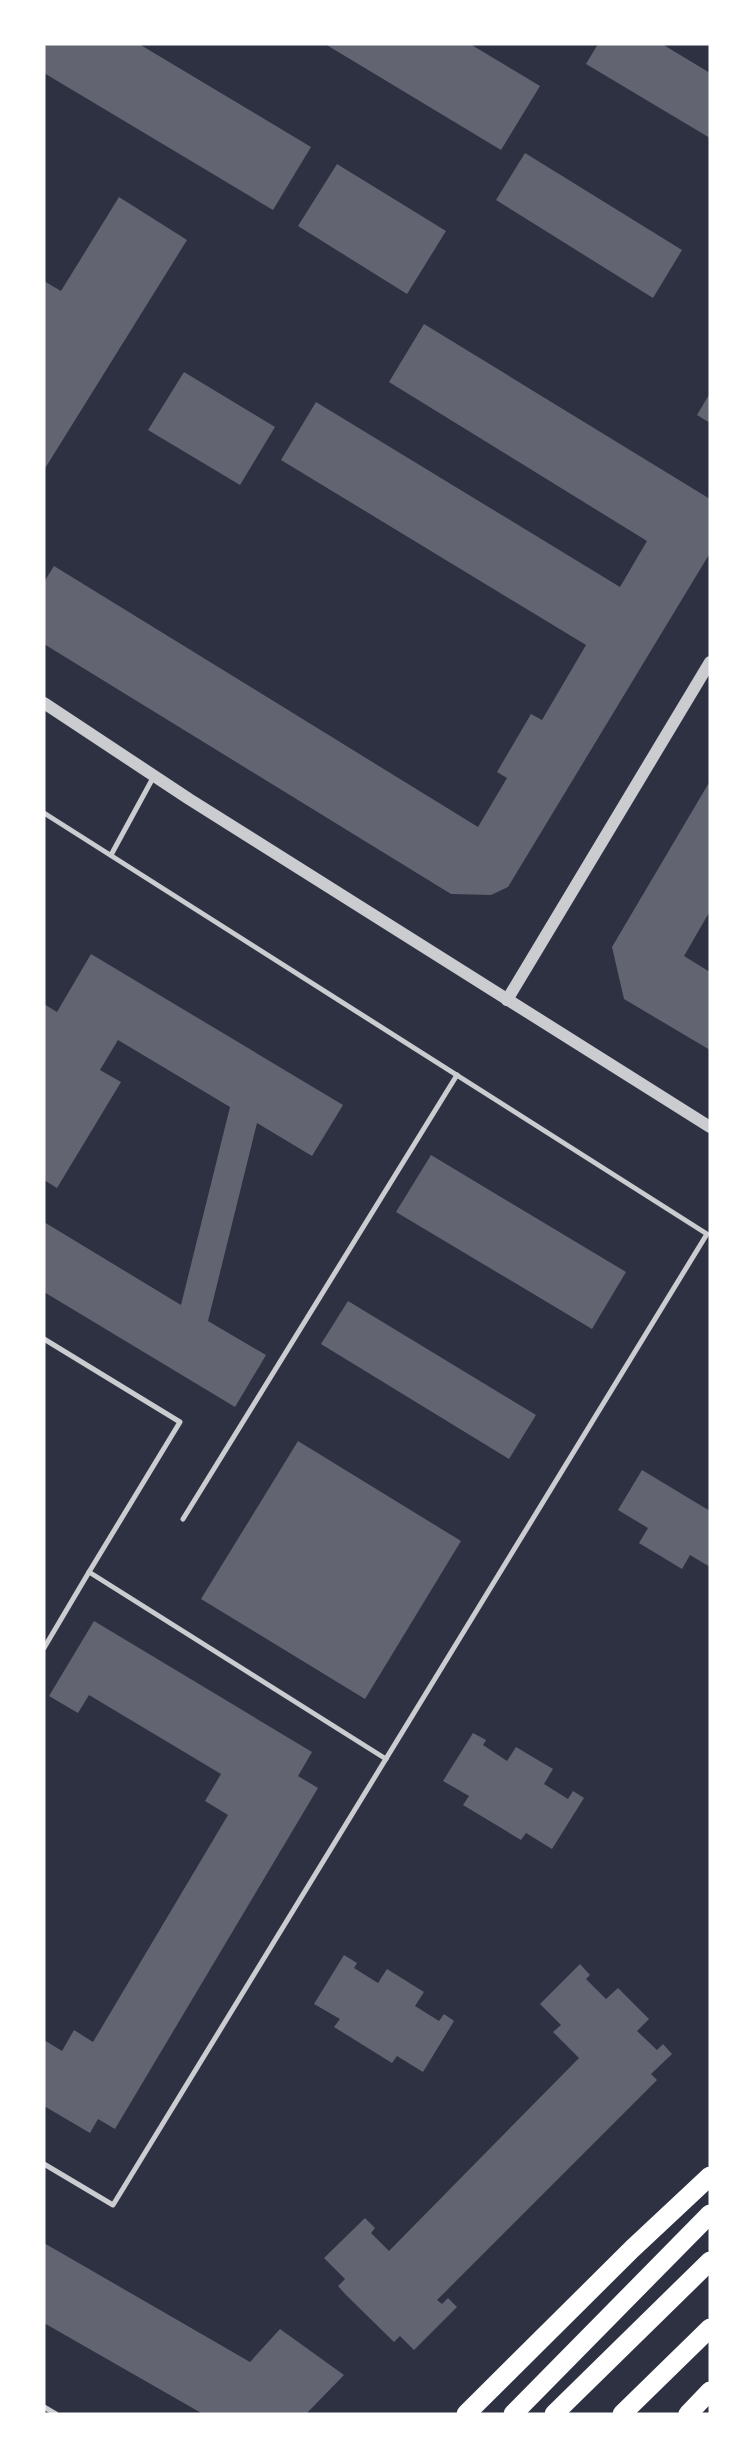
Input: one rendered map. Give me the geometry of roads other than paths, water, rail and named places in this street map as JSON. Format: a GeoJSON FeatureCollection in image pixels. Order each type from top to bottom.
{"type":"FeatureCollection","features":[{"type":"Feature","properties":{"kind":"highway"},"geometry":{"type":"LineString","coordinates":[[466,2414],[632,2249],[710,2176]]}},
{"type":"Feature","properties":{"kind":"highway"},"geometry":{"type":"LineString","coordinates":[[513,2414],[710,2214]]}},
{"type":"Feature","properties":{"kind":"highway"},"geometry":{"type":"LineString","coordinates":[[554,2414],[710,2261]]}},
{"type":"Feature","properties":{"kind":"highway"},"geometry":{"type":"LineString","coordinates":[[622,2414],[710,2328]]}},
{"type":"Feature","properties":{"kind":"highway"},"geometry":{"type":"LineString","coordinates":[[688,2414],[710,2391]]}},
{"type":"Feature","properties":{"kind":"street"},"geometry":{"type":"LineString","coordinates":[[507,1000],[710,662]]}},
{"type":"Feature","properties":{"kind":"street"},"geometry":{"type":"LineString","coordinates":[[44,703],[154,776],[710,1127]]}},
{"type":"Feature","properties":{"kind":"lane"},"geometry":{"type":"LineString","coordinates":[[111,855],[154,776]]}},
{"type":"Feature","properties":{"kind":"lane"},"geometry":{"type":"LineString","coordinates":[[44,813],[707,1234],[113,2205],[44,2164]]}},
{"type":"Feature","properties":{"kind":"lane"},"geometry":{"type":"LineString","coordinates":[[183,1519],[457,1075]]}},
{"type":"Feature","properties":{"kind":"lane"},"geometry":{"type":"LineString","coordinates":[[44,1339],[180,1422],[44,1648]]}},
{"type":"Feature","properties":{"kind":"lane"},"geometry":{"type":"LineString","coordinates":[[89,1572],[386,1759]]}},
{"type":"Feature","properties":{"kind":"lane"},"geometry":{"type":"LineString","coordinates":[[44,2407],[56,2414]]}}]}
